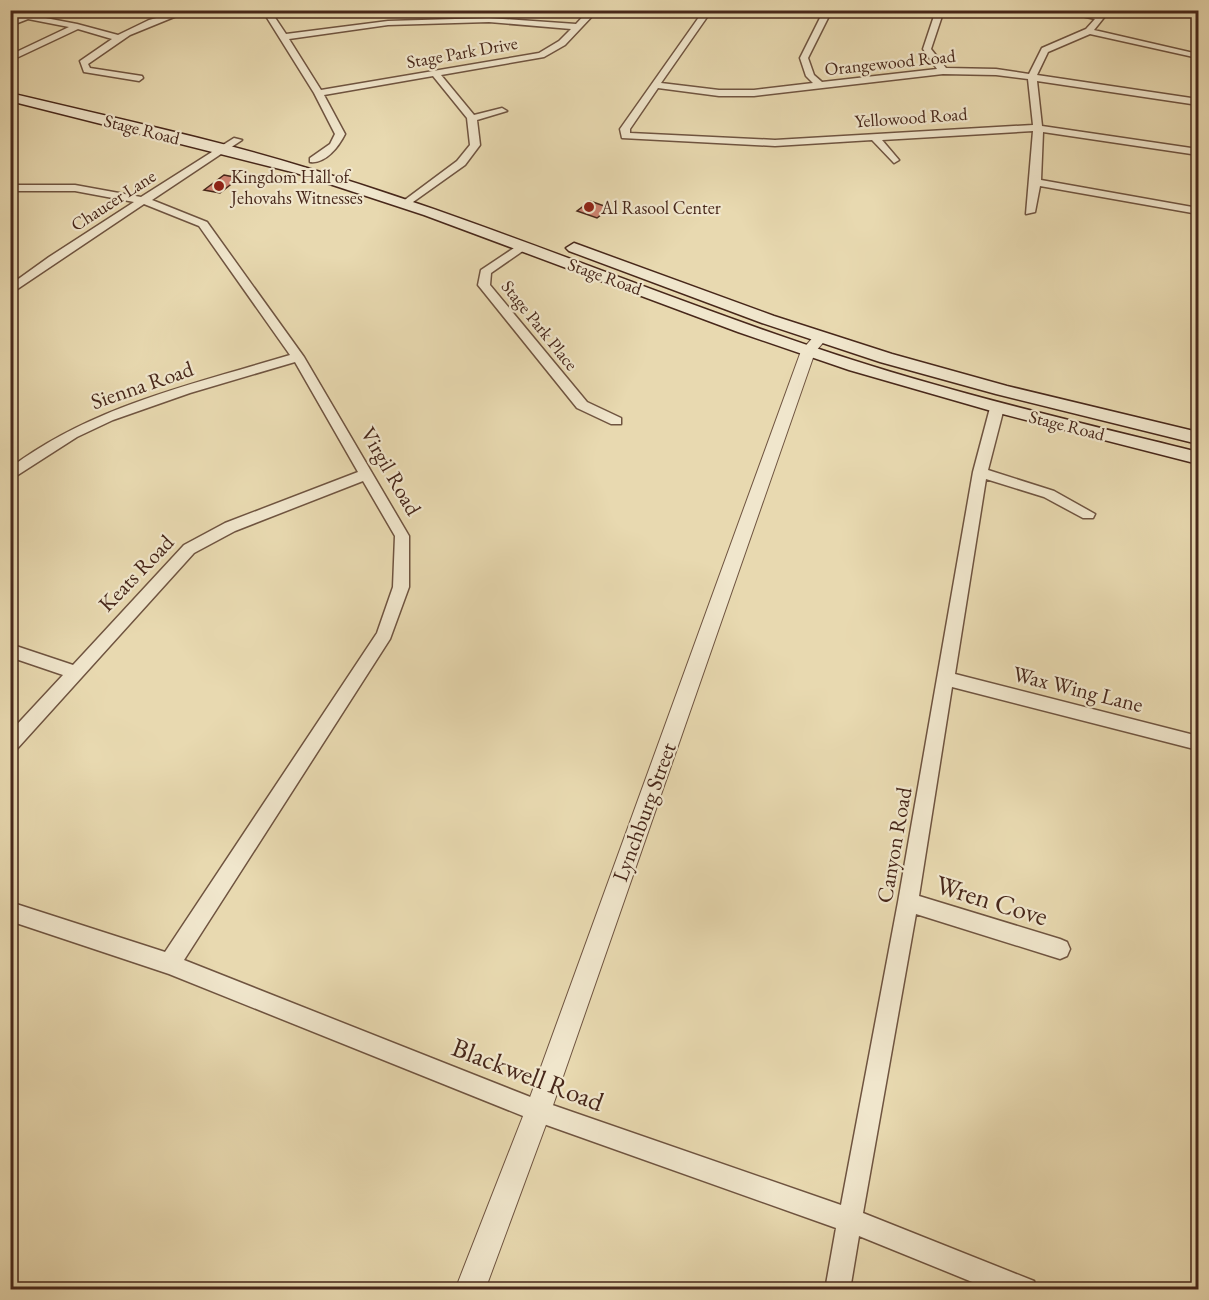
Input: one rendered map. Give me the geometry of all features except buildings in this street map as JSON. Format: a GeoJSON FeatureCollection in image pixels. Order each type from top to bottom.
{"type":"FeatureCollection","features":[{"type":"Feature","properties":{"kind":"main road","name":"Stage Road"},"geometry":{"type":"LineString","coordinates":[[10,86],[314,160],[421,193],[485,216]]}},
{"type":"Feature","properties":{"kind":"main road","name":"Stage Road"},"geometry":{"type":"LineString","coordinates":[[10,97],[222,149],[406,204],[997,408],[1198,458]]}},
{"type":"Feature","properties":{"kind":"main road","name":"Stage Road"},"geometry":{"type":"LineString","coordinates":[[559,243],[814,344],[1198,438]]}},
{"type":"Feature","properties":{"kind":"street"},"geometry":{"type":"LineString","coordinates":[[10,24],[30,17],[39,10]]}},
{"type":"Feature","properties":{"kind":"street"},"geometry":{"type":"LineString","coordinates":[[270,10],[268,13],[319,93],[340,134],[334,146],[314,160]]}},
{"type":"Feature","properties":{"kind":"street","name":"Stage Park Drive"},"geometry":{"type":"LineString","coordinates":[[319,93],[540,55],[562,43],[594,10]]}},
{"type":"Feature","properties":{"kind":"street"},"geometry":{"type":"LineString","coordinates":[[655,85],[708,10]]}},
{"type":"Feature","properties":{"kind":"street"},"geometry":{"type":"LineString","coordinates":[[822,86],[810,76],[804,58],[828,10]]}},
{"type":"Feature","properties":{"kind":"street"},"geometry":{"type":"LineString","coordinates":[[940,10],[927,49],[943,71]]}},
{"type":"Feature","properties":{"kind":"street"},"geometry":{"type":"LineString","coordinates":[[1059,10],[1102,14]]}},
{"type":"Feature","properties":{"kind":"street"},"geometry":{"type":"LineString","coordinates":[[1030,212],[1036,182],[1038,128],[1032,77],[1045,50],[1089,31],[1102,14]]}},
{"type":"Feature","properties":{"kind":"street"},"geometry":{"type":"LineString","coordinates":[[140,78],[114,76],[87,70],[83,63],[159,18],[175,15]]}},
{"type":"Feature","properties":{"kind":"street"},"geometry":{"type":"LineString","coordinates":[[30,17],[77,26],[121,39]]}},
{"type":"Feature","properties":{"kind":"street"},"geometry":{"type":"LineString","coordinates":[[285,37],[388,23],[489,20],[579,27]]}},
{"type":"Feature","properties":{"kind":"street"},"geometry":{"type":"LineString","coordinates":[[10,59],[77,26]]}},
{"type":"Feature","properties":{"kind":"street"},"geometry":{"type":"LineString","coordinates":[[1089,31],[1198,56]]}},
{"type":"Feature","properties":{"kind":"street","name":"Orangewood Road"},"geometry":{"type":"LineString","coordinates":[[655,85],[719,93],[754,93],[943,71],[996,72],[1198,102]]}},
{"type":"Feature","properties":{"kind":"street"},"geometry":{"type":"LineString","coordinates":[[406,204],[461,163],[475,145],[472,118],[435,73]]}},
{"type":"Feature","properties":{"kind":"street","name":"Yellowood Road"},"geometry":{"type":"LineString","coordinates":[[655,85],[625,129],[625,136],[775,143],[1038,128],[1198,152]]}},
{"type":"Feature","properties":{"kind":"street"},"geometry":{"type":"LineString","coordinates":[[472,118],[502,111]]}},
{"type":"Feature","properties":{"kind":"street"},"geometry":{"type":"LineString","coordinates":[[873,136],[894,160]]}},
{"type":"Feature","properties":{"kind":"street","name":"Chaucer Lane"},"geometry":{"type":"LineString","coordinates":[[10,291],[140,201],[237,140]]}},
{"type":"Feature","properties":{"kind":"street"},"geometry":{"type":"LineString","coordinates":[[1036,182],[1198,210]]}},
{"type":"Feature","properties":{"kind":"street","name":"Virgil Road"},"geometry":{"type":"LineString","coordinates":[[10,188],[83,189],[140,201],[187,216],[203,224],[298,357],[402,536],[401,587],[384,635],[169,964]]}},
{"type":"Feature","properties":{"kind":"street","name":"Stage Park Place"},"geometry":{"type":"LineString","coordinates":[[524,246],[485,272],[484,285],[582,405],[616,421]]}},
{"type":"Feature","properties":{"kind":"street","name":"Lynchburg Street"},"geometry":{"type":"LineString","coordinates":[[470,1290],[538,1111],[814,344]]}},
{"type":"Feature","properties":{"kind":"street","name":"Sienna Road"},"geometry":{"type":"LineString","coordinates":[[10,475],[21,465],[89,425],[298,357]]}},
{"type":"Feature","properties":{"kind":"street","name":"Canyon Road"},"geometry":{"type":"LineString","coordinates":[[837,1290],[908,902],[980,472],[997,408]]}},
{"type":"Feature","properties":{"kind":"street"},"geometry":{"type":"LineString","coordinates":[[980,472],[1049,494],[1088,514]]}},
{"type":"Feature","properties":{"kind":"street","name":"Keats Road"},"geometry":{"type":"LineString","coordinates":[[10,744],[189,549],[230,527],[367,474]]}},
{"type":"Feature","properties":{"kind":"street"},"geometry":{"type":"LineString","coordinates":[[10,650],[74,672]]}},
{"type":"Feature","properties":{"kind":"street","name":"Wax Wing Lane"},"geometry":{"type":"LineString","coordinates":[[946,679],[1198,743]]}},
{"type":"Feature","properties":{"kind":"street","name":"Wren Cove"},"geometry":{"type":"LineString","coordinates":[[908,902],[1060,949]]}},
{"type":"Feature","properties":{"kind":"street","name":"Blackwell Road"},"geometry":{"type":"LineString","coordinates":[[10,911],[169,964],[538,1111],[849,1221],[1025,1290]]}},
{"type":"Feature","properties":{"kind":"place","name":"Kingdom Hall of Jehovahs Witnesses"},"geometry":{"type":"Point","coordinates":[219,186]}},
{"type":"Feature","properties":{"kind":"place","name":"Al Rasool Center"},"geometry":{"type":"Point","coordinates":[589,207]}}]}
